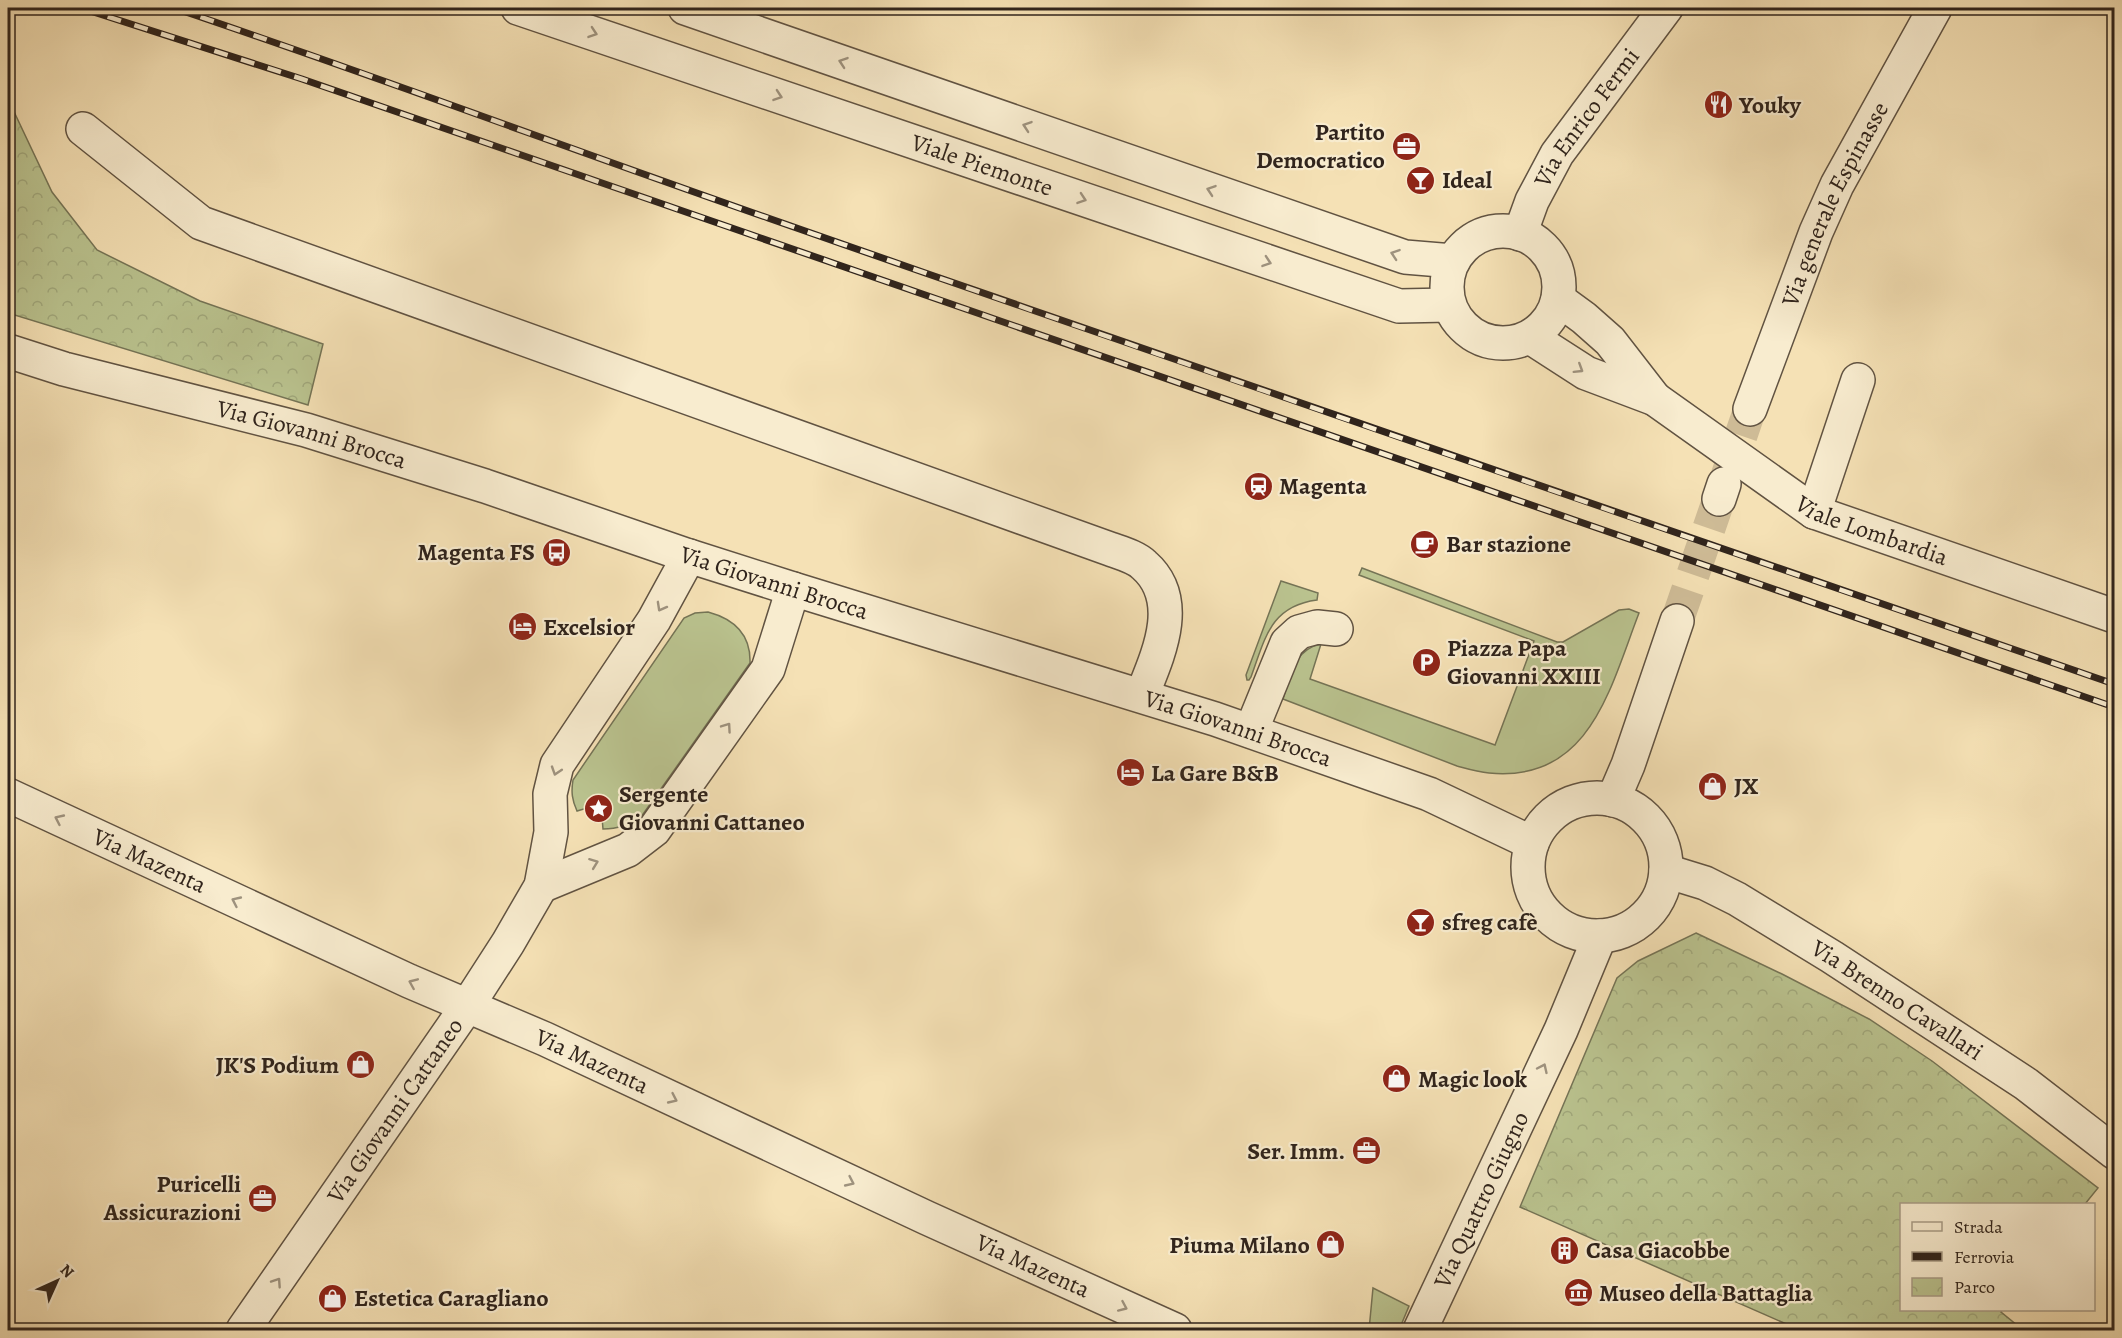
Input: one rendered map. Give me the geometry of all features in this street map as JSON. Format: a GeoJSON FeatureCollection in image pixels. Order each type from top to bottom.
{"type":"FeatureCollection","features":[{"type":"Feature","properties":{"kind":"street","name":"Viale Piemonte"},"geometry":{"type":"LineString","coordinates":[[518,8],[1399,306],[1449,304]]}},
{"type":"Feature","properties":{"kind":"street"},"geometry":{"type":"LineString","coordinates":[[685,8],[1405,257],[1453,261]]}},
{"type":"Feature","properties":{"kind":"street","name":"Via Enrico Fermi"},"geometry":{"type":"LineString","coordinates":[[1520,234],[1532,201],[1557,154],[1665,8]]}},
{"type":"Feature","properties":{"kind":"street","name":"Via generale Espinasse"},"geometry":{"type":"LineString","coordinates":[[1750,409],[1816,232],[1837,184],[1935,8]]}},
{"type":"Feature","properties":{"kind":"street"},"geometry":{"type":"LineString","coordinates":[[83,129],[201,223],[1088,541],[1143,563],[1160,584],[1165,608],[1164,633],[1142,695]]}},
{"type":"Feature","properties":{"kind":"street"},"geometry":{"type":"LineString","coordinates":[[1501,231],[1520,234],[1531,239],[1548,254],[1557,276],[1558,299],[1548,321],[1530,337],[1506,343],[1494,343],[1482,339],[1462,326],[1454,316],[1449,304],[1447,282],[1453,261],[1460,250],[1482,235],[1501,231]]}},
{"type":"Feature","properties":{"kind":"street","name":"Viale Lombardia"},"geometry":{"type":"LineString","coordinates":[[1558,299],[1610,341],[1655,399]]}},
{"type":"Feature","properties":{"kind":"street","name":"Viale Lombardia"},"geometry":{"type":"LineString","coordinates":[[1530,337],[1586,373],[1655,399],[1814,512],[2115,616]]}},
{"type":"Feature","properties":{"kind":"street","name":"Via Giovanni Brocca"},"geometry":{"type":"LineString","coordinates":[[8,351],[64,369],[306,430],[485,486],[793,589],[1142,695],[1429,794],[1532,843]]}},
{"type":"Feature","properties":{"kind":"street"},"geometry":{"type":"LineString","coordinates":[[1814,512],[1858,380]]}},
{"type":"Feature","properties":{"kind":"street","name":"Via Giovanni Cattaneo"},"geometry":{"type":"LineString","coordinates":[[243,1330],[468,1005],[541,886],[551,832],[550,794],[556,765],[654,620],[689,556]]}},
{"type":"Feature","properties":{"kind":"street"},"geometry":{"type":"LineString","coordinates":[[541,886],[628,850],[654,830],[768,669],[793,589]]}},
{"type":"Feature","properties":{"kind":"street"},"geometry":{"type":"LineString","coordinates":[[1613,800],[1628,765],[1677,621]]}},
{"type":"Feature","properties":{"kind":"street"},"geometry":{"type":"LineString","coordinates":[[1251,731],[1287,643],[1299,632],[1317,627],[1336,629]]}},
{"type":"Feature","properties":{"kind":"street","name":"Via Mazenta"},"geometry":{"type":"LineString","coordinates":[[8,795],[409,981],[468,1005],[1175,1330]]}},
{"type":"Feature","properties":{"kind":"street"},"geometry":{"type":"LineString","coordinates":[[1593,798],[1613,800],[1638,811],[1657,832],[1663,845],[1666,871],[1661,894],[1652,910],[1643,919],[1622,931],[1600,936],[1575,933],[1550,918],[1534,896],[1528,863],[1532,843],[1542,825],[1562,807],[1593,798]]}},
{"type":"Feature","properties":{"kind":"street","name":"Via Brenno Cavallari"},"geometry":{"type":"LineString","coordinates":[[1666,871],[1705,883],[1737,899],[1832,957],[2026,1084],[2115,1152]]}},
{"type":"Feature","properties":{"kind":"street","name":"Via Quattro Giugno"},"geometry":{"type":"LineString","coordinates":[[1420,1330],[1561,1030],[1600,936]]}},
{"type":"Feature","properties":{"kind":"green space"},"geometry":{"type":"Polygon","coordinates":[[[8,99],[52,192],[97,250],[200,301],[323,344],[308,405],[8,313],[8,99]]]}},
{"type":"Feature","properties":{"kind":"green space"},"geometry":{"type":"Polygon","coordinates":[[[1362,568],[1557,642],[1563,642],[1619,610],[1629,609],[1639,613],[1605,699],[1591,725],[1573,747],[1551,763],[1523,772],[1481,772],[1457,766],[1283,699],[1291,673],[1299,658],[1305,651],[1321,644],[1310,679],[1495,745],[1534,641],[1359,575],[1362,568]]]}},
{"type":"Feature","properties":{"kind":"green space"},"geometry":{"type":"Polygon","coordinates":[[[1281,581],[1318,593],[1317,600],[1301,603],[1279,617],[1266,638],[1251,677],[1247,680],[1246,675],[1281,581]]]}},
{"type":"Feature","properties":{"kind":"green space"},"geometry":{"type":"Polygon","coordinates":[[[708,612],[726,619],[739,629],[748,644],[750,663],[641,817],[623,826],[603,829],[602,817],[587,808],[577,811],[572,796],[573,780],[684,618],[695,613],[708,612]]]}},
{"type":"Feature","properties":{"kind":"green space"},"geometry":{"type":"Polygon","coordinates":[[[1696,933],[1782,974],[1869,1019],[1932,1061],[2098,1188],[2086,1203],[1900,1203],[1900,1311],[2002,1311],[2023,1330],[1800,1330],[1520,1207],[1617,978],[1638,961],[1696,933]]]}},
{"type":"Feature","properties":{"kind":"green space"},"geometry":{"type":"Polygon","coordinates":[[[1373,1288],[1409,1306],[1399,1330],[1369,1330],[1373,1288]]]}},
{"type":"Feature","properties":{"kind":"tunnel"},"geometry":{"type":"LineString","coordinates":[[1725,482],[1750,409]]}},
{"type":"Feature","properties":{"kind":"tunnel"},"geometry":{"type":"LineString","coordinates":[[1677,621],[1719,499]]}},
{"type":"Feature","properties":{"kind":"railway"},"geometry":{"type":"LineString","coordinates":[[81,8],[302,79],[2114,707]]}},
{"type":"Feature","properties":{"kind":"railway"},"geometry":{"type":"LineString","coordinates":[[174,8],[936,277],[2114,684]]}},
{"type":"Feature","properties":{"kind":"place","name":"Youky"},"geometry":{"type":"Point","coordinates":[1718,105]}},
{"type":"Feature","properties":{"kind":"place","name":"Partito Democratico"},"geometry":{"type":"Point","coordinates":[1406,146]}},
{"type":"Feature","properties":{"kind":"place","name":"Ideal"},"geometry":{"type":"Point","coordinates":[1421,180]}},
{"type":"Feature","properties":{"kind":"place","name":"Magenta"},"geometry":{"type":"Point","coordinates":[1258,486]}},
{"type":"Feature","properties":{"kind":"place","name":"Bar stazione"},"geometry":{"type":"Point","coordinates":[1425,544]}},
{"type":"Feature","properties":{"kind":"place","name":"Magenta FS"},"geometry":{"type":"Point","coordinates":[556,552]}},
{"type":"Feature","properties":{"kind":"place","name":"Excelsior"},"geometry":{"type":"Point","coordinates":[522,627]}},
{"type":"Feature","properties":{"kind":"place","name":"Piazza Papa Giovanni XXIII"},"geometry":{"type":"Point","coordinates":[1426,662]}},
{"type":"Feature","properties":{"kind":"place","name":"La Gare B&B"},"geometry":{"type":"Point","coordinates":[1130,773]}},
{"type":"Feature","properties":{"kind":"place","name":"JX"},"geometry":{"type":"Point","coordinates":[1713,786]}},
{"type":"Feature","properties":{"kind":"place","name":"Sergente Giovanni Cattaneo"},"geometry":{"type":"Point","coordinates":[598,808]}},
{"type":"Feature","properties":{"kind":"place","name":"sfreg cafè"},"geometry":{"type":"Point","coordinates":[1421,922]}},
{"type":"Feature","properties":{"kind":"place","name":"JK'S Podium"},"geometry":{"type":"Point","coordinates":[360,1065]}},
{"type":"Feature","properties":{"kind":"place","name":"Magic look"},"geometry":{"type":"Point","coordinates":[1397,1079]}},
{"type":"Feature","properties":{"kind":"place","name":"Ser. Imm."},"geometry":{"type":"Point","coordinates":[1366,1151]}},
{"type":"Feature","properties":{"kind":"place","name":"Puricelli Assicurazioni"},"geometry":{"type":"Point","coordinates":[262,1198]}},
{"type":"Feature","properties":{"kind":"place","name":"Piuma Milano"},"geometry":{"type":"Point","coordinates":[1331,1245]}},
{"type":"Feature","properties":{"kind":"place","name":"Casa Giacobbe"},"geometry":{"type":"Point","coordinates":[1565,1250]}},
{"type":"Feature","properties":{"kind":"place","name":"Museo della Battaglia"},"geometry":{"type":"Point","coordinates":[1578,1293]}},
{"type":"Feature","properties":{"kind":"place","name":"Estetica Caragliano"},"geometry":{"type":"Point","coordinates":[333,1298]}}]}
